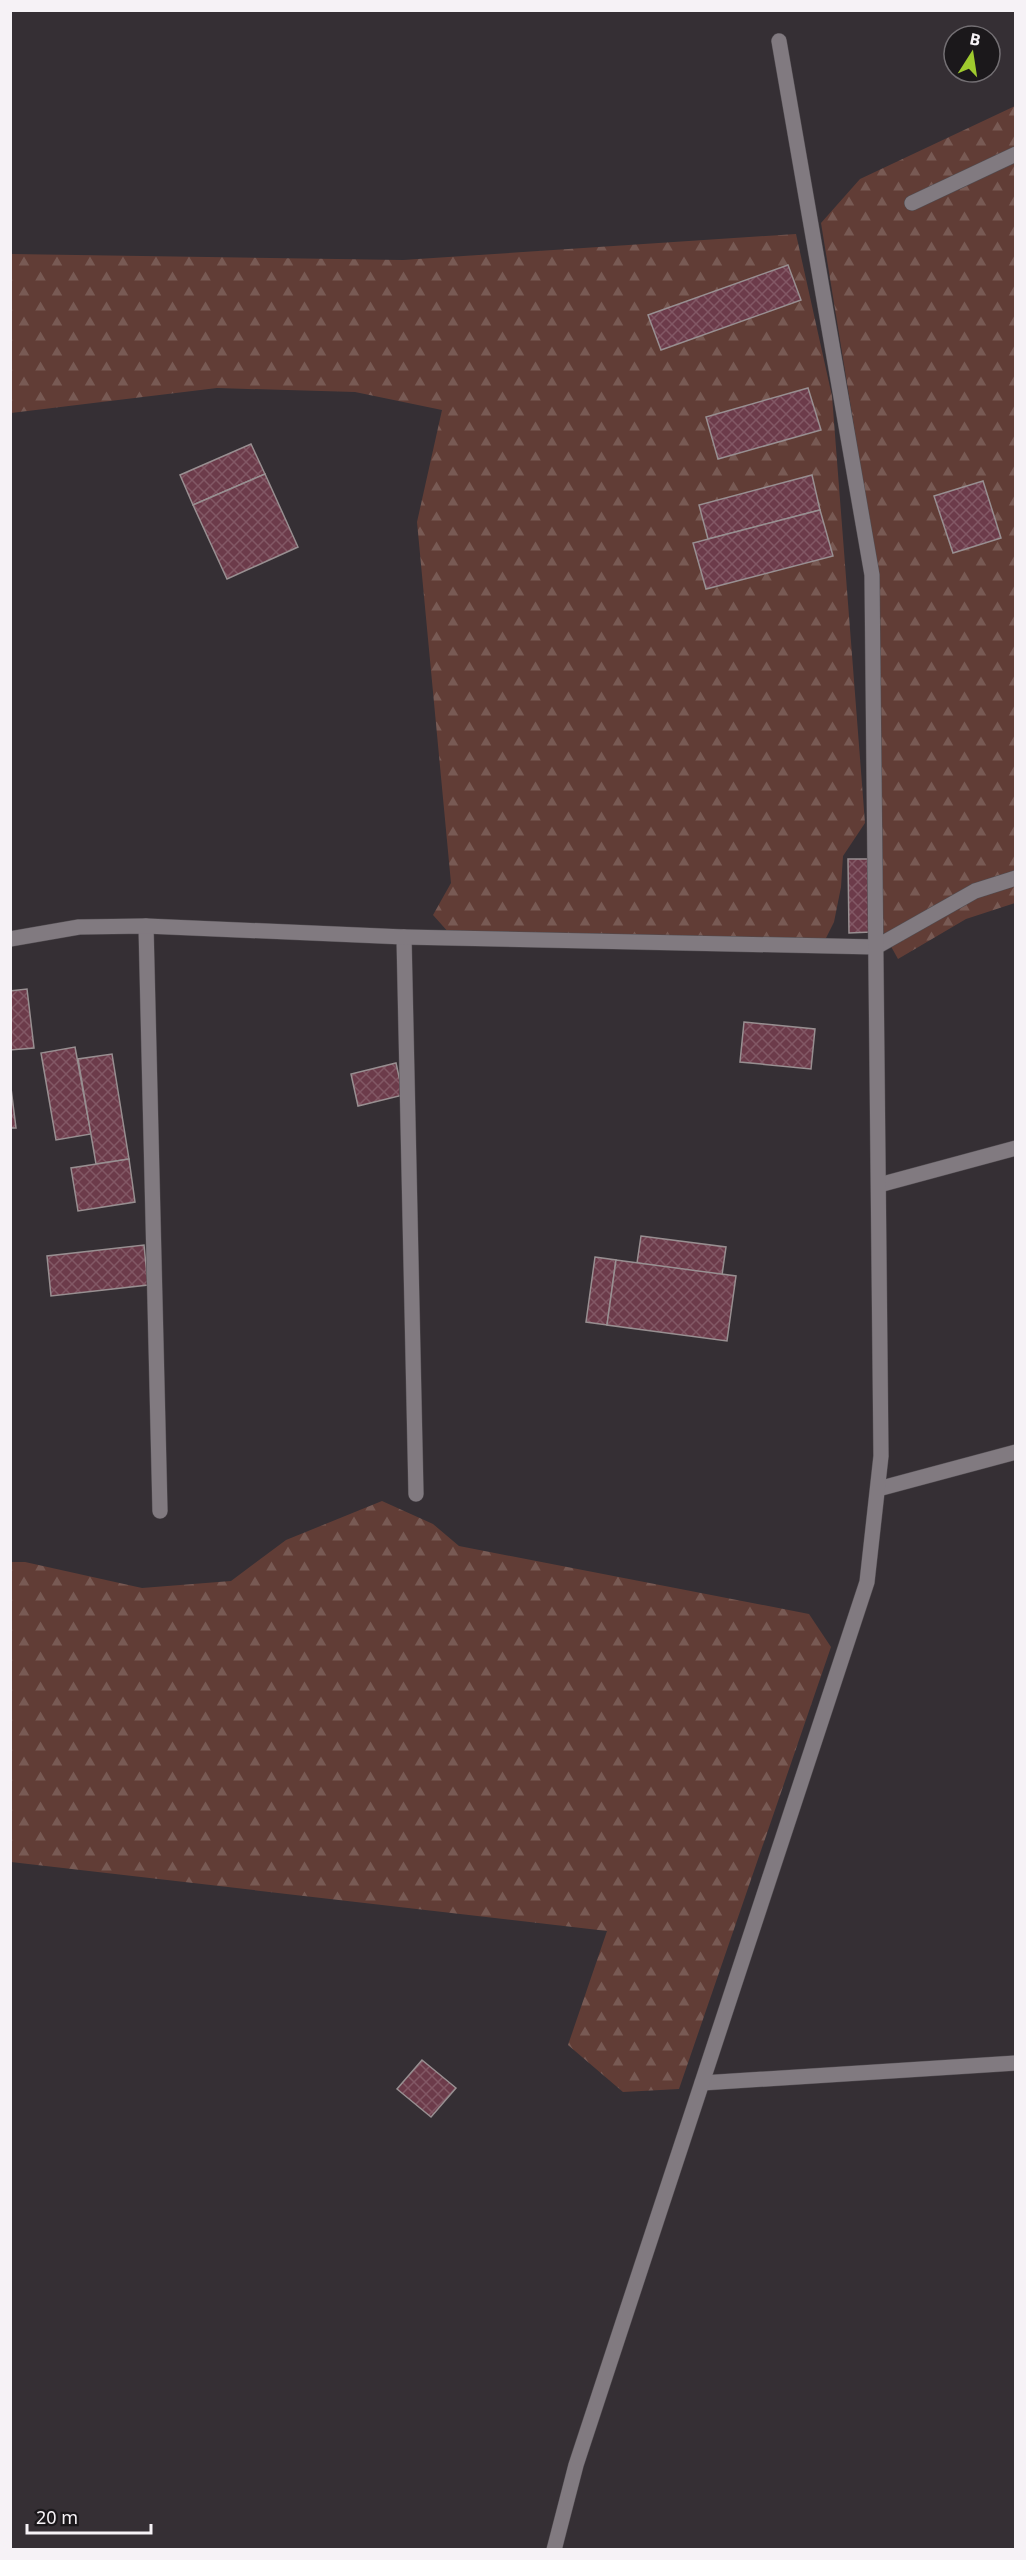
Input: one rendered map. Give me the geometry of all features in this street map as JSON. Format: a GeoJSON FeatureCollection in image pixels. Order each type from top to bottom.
{"type":"FeatureCollection","features":[{"type":"Feature","properties":{"kind":"street"},"geometry":{"type":"LineString","coordinates":[[554,2550],[576,2465],[867,1582],[881,1456],[872,575],[779,41]]}},
{"type":"Feature","properties":{"kind":"street"},"geometry":{"type":"LineString","coordinates":[[912,203],[1016,154]]}},
{"type":"Feature","properties":{"kind":"street"},"geometry":{"type":"LineString","coordinates":[[10,939],[79,927],[146,926],[404,937],[876,947],[975,891],[1016,878]]}},
{"type":"Feature","properties":{"kind":"street"},"geometry":{"type":"LineString","coordinates":[[146,926],[160,1511]]}},
{"type":"Feature","properties":{"kind":"street"},"geometry":{"type":"LineString","coordinates":[[404,937],[416,1494]]}},
{"type":"Feature","properties":{"kind":"street"},"geometry":{"type":"LineString","coordinates":[[879,1185],[1016,1148]]}},
{"type":"Feature","properties":{"kind":"street"},"geometry":{"type":"LineString","coordinates":[[878,1489],[1016,1452]]}},
{"type":"Feature","properties":{"kind":"street"},"geometry":{"type":"LineString","coordinates":[[702,2083],[1016,2063]]}},
{"type":"Feature","properties":{"kind":"green space"},"geometry":{"type":"Polygon","coordinates":[[[1015,106],[1015,903],[966,919],[898,959],[883,932],[878,574],[821,223],[860,179],[1015,106]]]}},
{"type":"Feature","properties":{"kind":"green space"},"geometry":{"type":"Polygon","coordinates":[[[796,234],[832,396],[865,823],[843,856],[841,887],[834,922],[824,942],[450,934],[433,915],[451,883],[417,522],[442,410],[355,392],[217,388],[11,413],[11,254],[403,260],[796,234]]]}},
{"type":"Feature","properties":{"kind":"green space"},"geometry":{"type":"Polygon","coordinates":[[[382,1501],[433,1524],[459,1546],[809,1614],[831,1647],[679,2089],[623,2092],[568,2045],[607,1931],[11,1862],[11,1562],[25,1562],[142,1588],[231,1581],[286,1540],[382,1501]]]}},
{"type":"Feature","properties":{"kind":"building"},"geometry":{"type":"Polygon","coordinates":[[[788,265],[801,300],[661,350],[648,315],[788,265]]]}},
{"type":"Feature","properties":{"kind":"building"},"geometry":{"type":"Polygon","coordinates":[[[808,388],[821,430],[718,459],[706,417],[808,388]]]}},
{"type":"Feature","properties":{"kind":"building"},"geometry":{"type":"Polygon","coordinates":[[[251,444],[265,474],[193,505],[180,475],[251,444]]]}},
{"type":"Feature","properties":{"kind":"building"},"geometry":{"type":"Polygon","coordinates":[[[265,474],[298,547],[227,579],[193,505],[265,474]]]}},
{"type":"Feature","properties":{"kind":"building"},"geometry":{"type":"Polygon","coordinates":[[[812,475],[820,510],[708,539],[699,505],[812,475]]]}},
{"type":"Feature","properties":{"kind":"building"},"geometry":{"type":"Polygon","coordinates":[[[983,481],[1001,538],[953,553],[934,496],[983,481]]]}},
{"type":"Feature","properties":{"kind":"building"},"geometry":{"type":"Polygon","coordinates":[[[820,510],[833,556],[706,589],[693,543],[820,510]]]}},
{"type":"Feature","properties":{"kind":"building"},"geometry":{"type":"Polygon","coordinates":[[[848,859],[870,859],[871,932],[849,933],[848,859]]]}},
{"type":"Feature","properties":{"kind":"building"},"geometry":{"type":"Polygon","coordinates":[[[27,989],[34,1048],[10,1050],[10,991],[27,989]]]}},
{"type":"Feature","properties":{"kind":"building"},"geometry":{"type":"Polygon","coordinates":[[[744,1022],[815,1029],[811,1069],[740,1062],[744,1022]]]}},
{"type":"Feature","properties":{"kind":"building"},"geometry":{"type":"Polygon","coordinates":[[[75,1047],[91,1134],[56,1140],[41,1053],[75,1047]]]}},
{"type":"Feature","properties":{"kind":"building"},"geometry":{"type":"Polygon","coordinates":[[[112,1054],[129,1159],[96,1164],[78,1059],[112,1054]]]}},
{"type":"Feature","properties":{"kind":"building"},"geometry":{"type":"Polygon","coordinates":[[[396,1063],[403,1095],[358,1106],[351,1074],[396,1063]]]}},
{"type":"Feature","properties":{"kind":"building"},"geometry":{"type":"Polygon","coordinates":[[[10,1080],[16,1128],[10,1128],[10,1080]]]}},
{"type":"Feature","properties":{"kind":"building"},"geometry":{"type":"Polygon","coordinates":[[[129,1159],[135,1202],[78,1211],[71,1168],[129,1159]]]}},
{"type":"Feature","properties":{"kind":"building"},"geometry":{"type":"Polygon","coordinates":[[[641,1236],[726,1247],[722,1275],[637,1263],[641,1236]]]}},
{"type":"Feature","properties":{"kind":"building"},"geometry":{"type":"Polygon","coordinates":[[[144,1245],[148,1285],[51,1296],[47,1256],[144,1245]]]}},
{"type":"Feature","properties":{"kind":"building"},"geometry":{"type":"Polygon","coordinates":[[[595,1257],[616,1260],[607,1325],[586,1322],[595,1257]]]}},
{"type":"Feature","properties":{"kind":"building"},"geometry":{"type":"Polygon","coordinates":[[[616,1260],[736,1276],[727,1341],[607,1325],[616,1260]]]}},
{"type":"Feature","properties":{"kind":"building"},"geometry":{"type":"Polygon","coordinates":[[[422,2060],[456,2088],[431,2117],[397,2089],[422,2060]]]}}]}
